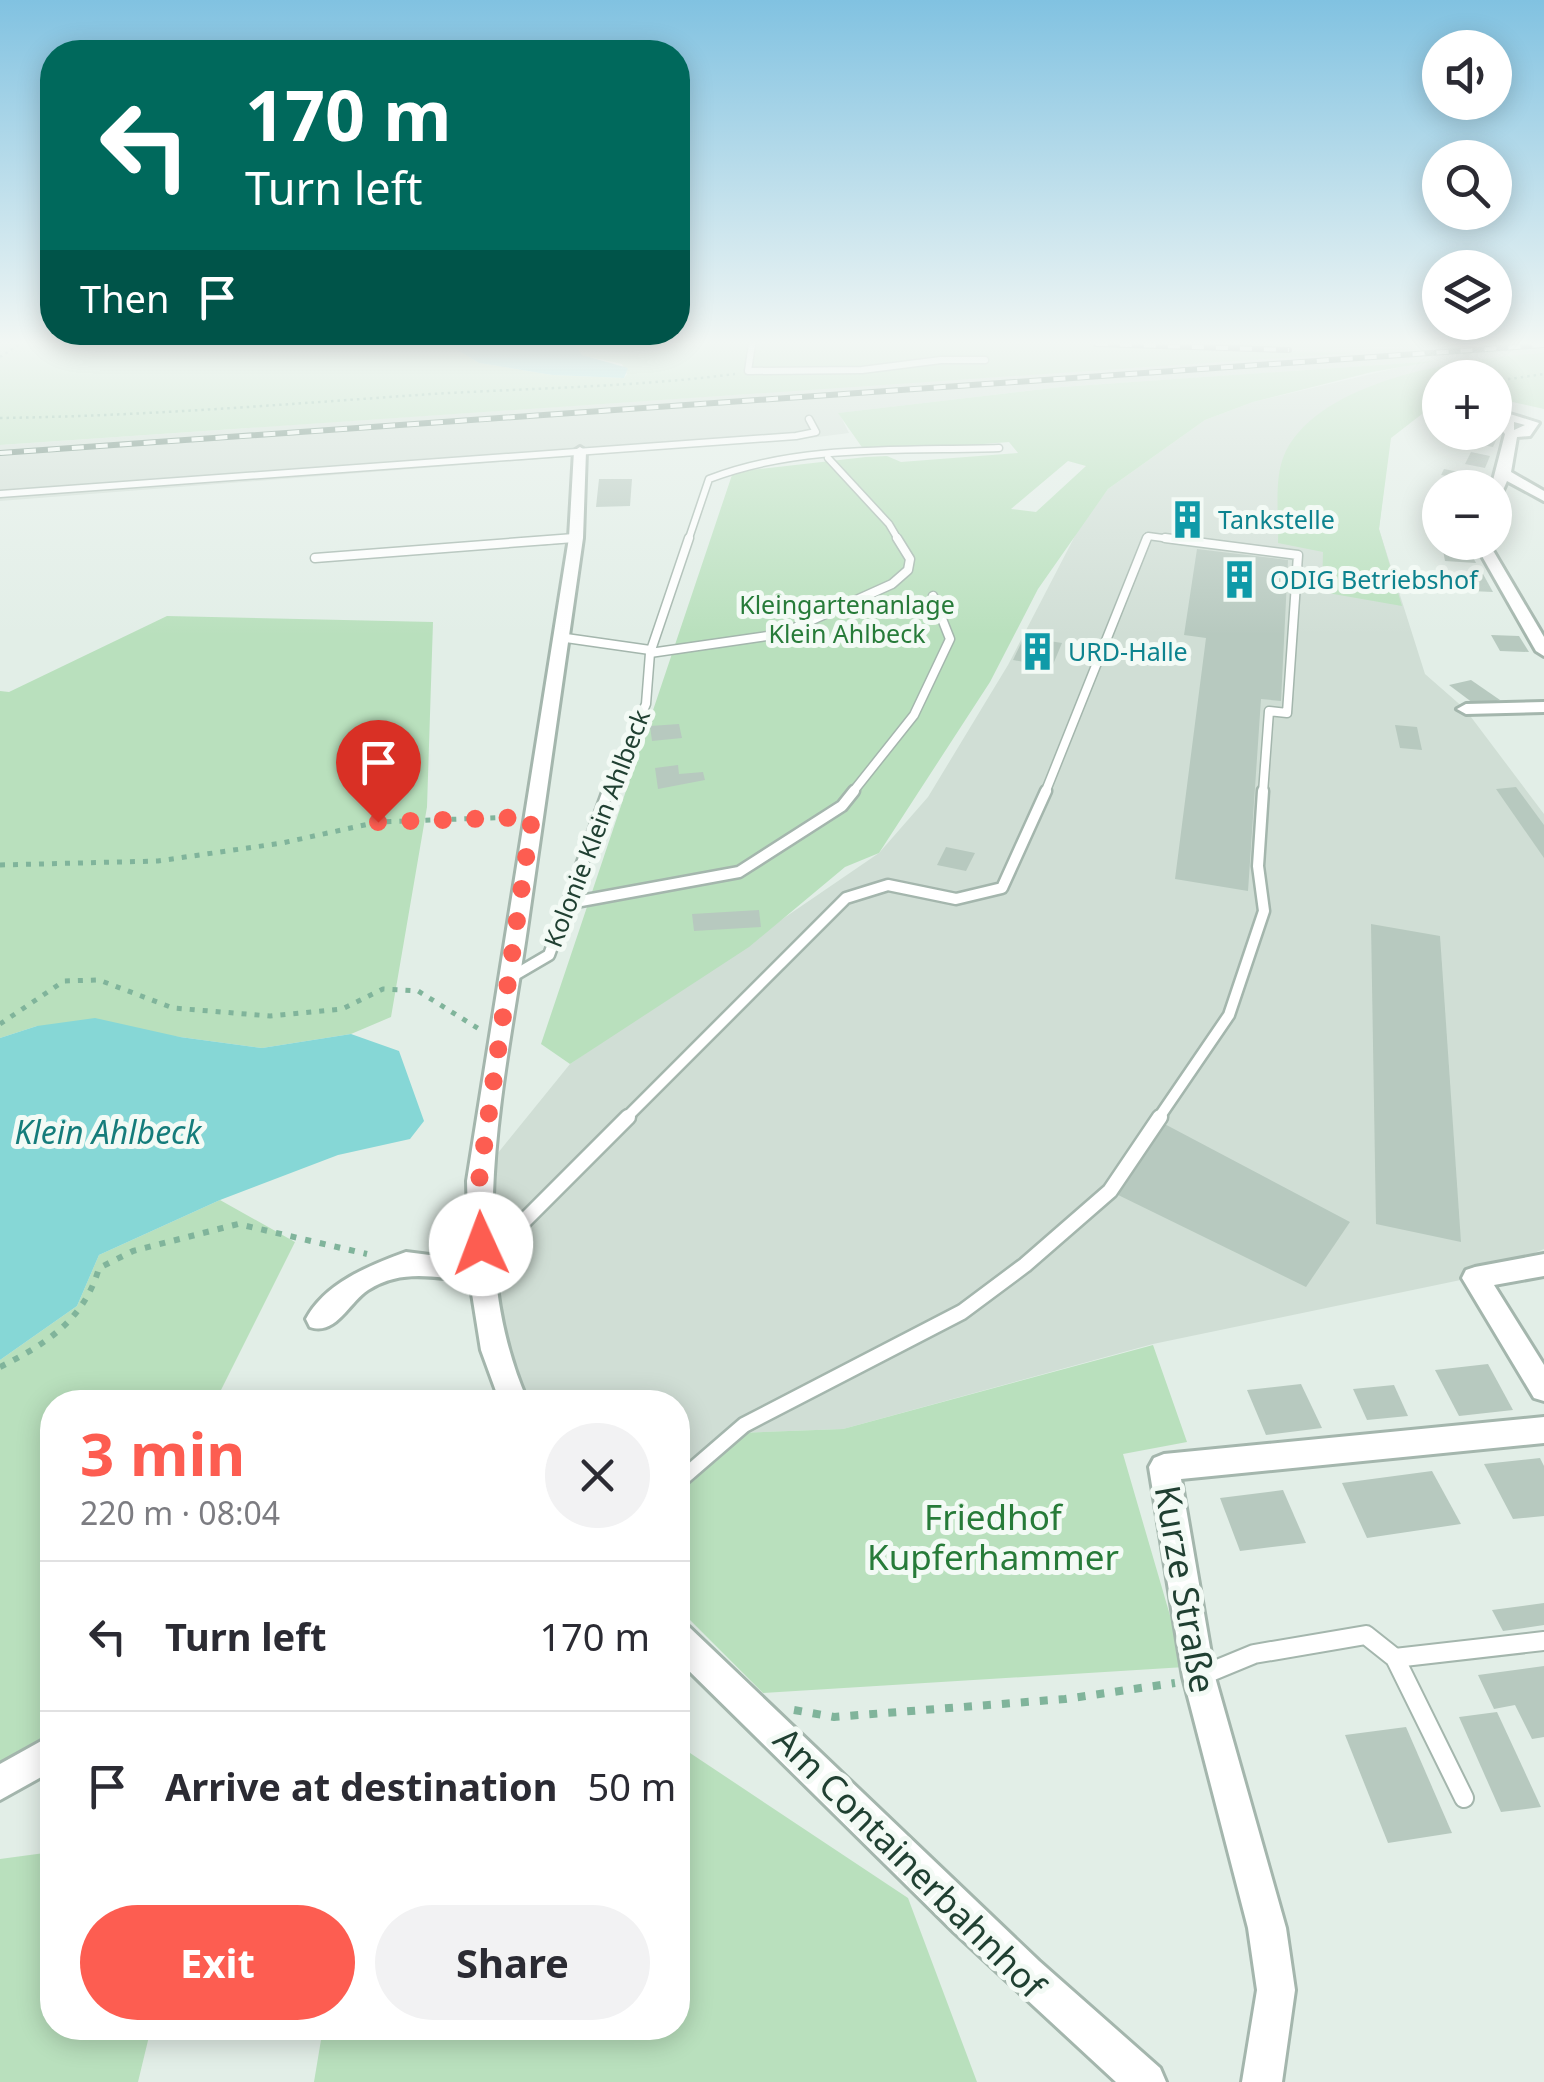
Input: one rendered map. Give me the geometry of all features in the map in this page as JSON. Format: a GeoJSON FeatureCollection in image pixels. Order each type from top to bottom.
{"type":"FeatureCollection","features":[{"type":"Feature","properties":{"kind":"street"},"geometry":{"type":"LineString","coordinates":[[510,1390],[495,1348],[481,1244],[479,1181],[576,538],[580,451]]}},
{"type":"Feature","properties":{"kind":"street"},"geometry":{"type":"LineString","coordinates":[[1512,479],[1544,498]]}},
{"type":"Feature","properties":{"kind":"street"},"geometry":{"type":"LineString","coordinates":[[1491,560],[1544,651]]}},
{"type":"Feature","properties":{"kind":"street"},"geometry":{"type":"LineString","coordinates":[[1466,709],[1544,708]]}},
{"type":"Feature","properties":{"kind":"street"},"geometry":{"type":"LineString","coordinates":[[320,1319],[358,1283],[406,1263],[484,1272]]}},
{"type":"Feature","properties":{"kind":"street"},"geometry":{"type":"LineString","coordinates":[[1544,1265],[1475,1278],[1544,1389]]}},
{"type":"Feature","properties":{"kind":"street","name":"Kurze Straße"},"geometry":{"type":"LineString","coordinates":[[1262,2082],[1276,1990],[1268,1928],[1199,1677],[1164,1467],[1544,1430]]}},
{"type":"Feature","properties":{"kind":"street","name":"Am Containerbahnhof"},"geometry":{"type":"LineString","coordinates":[[690,1649],[1061,2010],[1146,2082]]}},
{"type":"Feature","properties":{"kind":"street"},"geometry":{"type":"LineString","coordinates":[[0,1784],[40,1759]]}},
{"type":"Feature","properties":{"kind":"lane"},"geometry":{"type":"LineString","coordinates":[[0,494],[722,441]]}},
{"type":"Feature","properties":{"kind":"lane","name":"Kolonie Klein Ahlbeck"},"geometry":{"type":"LineString","coordinates":[[508,979],[549,955],[570,903],[612,780],[646,704],[650,651],[709,480],[727,470],[828,458],[999,448]]}},
{"type":"Feature","properties":{"kind":"lane"},"geometry":{"type":"LineString","coordinates":[[559,637],[650,651],[781,634],[892,584],[908,570],[910,559],[889,524],[828,458]]}},
{"type":"Feature","properties":{"kind":"lane"},"geometry":{"type":"LineString","coordinates":[[481,1244],[510,1236],[846,898],[888,885],[956,899],[1002,888],[1028,835],[1148,536],[1298,555],[1287,713],[1269,710],[1258,866],[1264,911],[1229,1015],[1110,1191],[1025,1265],[962,1312],[744,1426],[690,1472]]}},
{"type":"Feature","properties":{"kind":"lane"},"geometry":{"type":"LineString","coordinates":[[315,558],[576,538]]}},
{"type":"Feature","properties":{"kind":"lane"},"geometry":{"type":"LineString","coordinates":[[570,903],[739,872],[842,806],[914,716],[950,639],[933,596]]}},
{"type":"Feature","properties":{"kind":"lane"},"geometry":{"type":"LineString","coordinates":[[1199,1677],[1254,1654],[1366,1634],[1395,1658],[1464,1798]]}},
{"type":"Feature","properties":{"kind":"lane"},"geometry":{"type":"LineString","coordinates":[[1395,1658],[1544,1641]]}},
{"type":"Feature","properties":{"kind":"path"},"geometry":{"type":"LineString","coordinates":[[0,864],[158,861],[378,822],[532,817]]}},
{"type":"Feature","properties":{"kind":"path"},"geometry":{"type":"LineString","coordinates":[[0,1024],[64,981],[100,980],[173,1008],[270,1016],[342,1008],[383,989],[418,991],[498,1042]]}},
{"type":"Feature","properties":{"kind":"path"},"geometry":{"type":"LineString","coordinates":[[0,1367],[46,1346],[93,1296],[99,1268],[133,1251],[238,1224],[406,1263]]}},
{"type":"Feature","properties":{"kind":"path"},"geometry":{"type":"LineString","coordinates":[[746,1702],[834,1717],[1065,1699],[1166,1686],[1199,1677]]}},
{"type":"Feature","properties":{"kind":"shaded area"},"geometry":{"type":"Polygon","coordinates":[[[56,441],[769,441],[0,501],[0,445],[56,441]]]}},
{"type":"Feature","properties":{"kind":"shaded area"},"geometry":{"type":"Polygon","coordinates":[[[1175,441],[1390,441],[1379,529],[1425,674],[1465,709],[1544,814],[1544,1249],[1475,1277],[1153,1344],[843,1429],[738,1433],[690,1477],[690,1390],[521,1390],[504,1363],[485,1169],[570,1064],[879,853],[928,797],[1008,665],[1078,530],[1108,489],[1175,441]]]}},
{"type":"Feature","properties":{"kind":"green space"},"geometry":{"type":"Polygon","coordinates":[[[0,441],[57,441],[0,445],[0,441]]]}},
{"type":"Feature","properties":{"kind":"green space","name":"Kleingartenanlage Klein Ahlbeck"},"geometry":{"type":"Polygon","coordinates":[[[858,441],[1175,441],[1108,489],[1038,589],[990,682],[879,853],[845,867],[749,947],[570,1064],[541,1044],[733,472],[866,457],[887,456],[901,462],[1018,453],[1009,442],[866,453],[858,441]],[[1068,461],[1011,509],[1036,512],[1086,466],[1068,461]]]}},
{"type":"Feature","properties":{"kind":"green space"},"geometry":{"type":"Polygon","coordinates":[[[1294,441],[1391,441],[1379,529],[1402,606],[1322,592],[1323,552],[1278,543],[1280,468],[1294,441]]]}},
{"type":"Feature","properties":{"kind":"green space"},"geometry":{"type":"Polygon","coordinates":[[[167,616],[433,622],[427,807],[391,1017],[351,1034],[262,1048],[37,1026],[0,1038],[0,691],[9,692],[167,616]]]}},
{"type":"Feature","properties":{"kind":"green space"},"geometry":{"type":"Polygon","coordinates":[[[220,1200],[295,1242],[221,1390],[40,1390],[40,1743],[0,1766],[0,1360],[77,1306],[99,1255],[220,1200]]]}},
{"type":"Feature","properties":{"kind":"green space","name":"Friedhof Kupferhammer"},"geometry":{"type":"Polygon","coordinates":[[[1153,1345],[1187,1442],[1123,1454],[1185,1667],[763,1693],[690,1620],[690,1477],[738,1433],[843,1429],[1153,1345]]]}},
{"type":"Feature","properties":{"kind":"green space"},"geometry":{"type":"Polygon","coordinates":[[[690,1753],[908,1898],[977,2082],[314,2082],[321,2040],[690,2040],[690,1753]]]}},
{"type":"Feature","properties":{"kind":"green space"},"geometry":{"type":"Polygon","coordinates":[[[40,1854],[40,2040],[148,2040],[138,2082],[0,2082],[0,1859],[40,1854]]]}},
{"type":"Feature","properties":{"kind":"water","name":"Klein Ahlbeck"},"geometry":{"type":"Polygon","coordinates":[[[95,1018],[180,1037],[262,1048],[351,1034],[399,1051],[424,1121],[410,1139],[338,1155],[220,1200],[99,1255],[77,1306],[0,1360],[0,1038],[37,1026],[95,1018]]]}},
{"type":"Feature","properties":{"kind":"building"},"geometry":{"type":"Polygon","coordinates":[[[1471,452],[1490,456],[1485,468],[1465,464],[1471,452]]]}},
{"type":"Feature","properties":{"kind":"building"},"geometry":{"type":"Polygon","coordinates":[[[599,479],[632,479],[630,506],[596,507],[599,479]]]}},
{"type":"Feature","properties":{"kind":"building","name":"Tankstelle"},"geometry":{"type":"Polygon","coordinates":[[[1185,509],[1200,511],[1198,532],[1182,530],[1183,522],[1177,521],[1178,516],[1184,517],[1185,509]]]}},
{"type":"Feature","properties":{"kind":"building"},"geometry":{"type":"Polygon","coordinates":[[[1197,549],[1288,560],[1281,701],[1261,699],[1248,891],[1175,879],[1206,638],[1184,635],[1197,549]]]}},
{"type":"Feature","properties":{"kind":"building"},"geometry":{"type":"Polygon","coordinates":[[[1456,573],[1483,574],[1493,592],[1471,591],[1456,573]]]}},
{"type":"Feature","properties":{"kind":"building"},"geometry":{"type":"Polygon","coordinates":[[[1491,635],[1519,636],[1529,652],[1500,651],[1491,635]]]}},
{"type":"Feature","properties":{"kind":"building","name":"URD-Halle"},"geometry":{"type":"Polygon","coordinates":[[[1024,637],[1062,643],[1052,667],[1013,660],[1024,637]]]}},
{"type":"Feature","properties":{"kind":"building"},"geometry":{"type":"Polygon","coordinates":[[[1471,680],[1500,700],[1477,706],[1449,685],[1471,680]]]}},
{"type":"Feature","properties":{"kind":"building"},"geometry":{"type":"Polygon","coordinates":[[[679,724],[682,738],[652,741],[650,726],[679,724]]]}},
{"type":"Feature","properties":{"kind":"building"},"geometry":{"type":"Polygon","coordinates":[[[1395,725],[1417,727],[1422,750],[1400,748],[1395,725]]]}},
{"type":"Feature","properties":{"kind":"building"},"geometry":{"type":"Polygon","coordinates":[[[678,765],[679,774],[703,772],[705,780],[658,789],[655,768],[678,765]]]}},
{"type":"Feature","properties":{"kind":"building"},"geometry":{"type":"Polygon","coordinates":[[[1516,787],[1544,825],[1544,858],[1496,789],[1516,787]]]}},
{"type":"Feature","properties":{"kind":"building"},"geometry":{"type":"Polygon","coordinates":[[[946,847],[975,853],[966,871],[937,865],[946,847]]]}},
{"type":"Feature","properties":{"kind":"building"},"geometry":{"type":"Polygon","coordinates":[[[759,910],[761,927],[694,931],[692,914],[759,910]]]}},
{"type":"Feature","properties":{"kind":"building"},"geometry":{"type":"Polygon","coordinates":[[[1371,924],[1440,936],[1461,1242],[1376,1224],[1371,924]]]}},
{"type":"Feature","properties":{"kind":"building"},"geometry":{"type":"Polygon","coordinates":[[[1157,1120],[1350,1222],[1306,1287],[1110,1191],[1157,1120]]]}},
{"type":"Feature","properties":{"kind":"building"},"geometry":{"type":"Polygon","coordinates":[[[1488,1364],[1513,1410],[1459,1416],[1435,1370],[1488,1364]]]}},
{"type":"Feature","properties":{"kind":"building"},"geometry":{"type":"Polygon","coordinates":[[[1301,1384],[1322,1428],[1266,1435],[1247,1390],[1301,1384]]]}},
{"type":"Feature","properties":{"kind":"building"},"geometry":{"type":"Polygon","coordinates":[[[1394,1385],[1408,1416],[1367,1420],[1353,1389],[1394,1385]]]}},
{"type":"Feature","properties":{"kind":"building"},"geometry":{"type":"Polygon","coordinates":[[[1540,1458],[1544,1466],[1544,1516],[1513,1519],[1484,1464],[1540,1458]]]}},
{"type":"Feature","properties":{"kind":"building"},"geometry":{"type":"Polygon","coordinates":[[[1432,1471],[1461,1524],[1367,1538],[1342,1483],[1432,1471]]]}},
{"type":"Feature","properties":{"kind":"building"},"geometry":{"type":"Polygon","coordinates":[[[1283,1490],[1306,1543],[1240,1551],[1220,1498],[1283,1490]]]}},
{"type":"Feature","properties":{"kind":"building"},"geometry":{"type":"Polygon","coordinates":[[[1544,1603],[1544,1625],[1503,1631],[1492,1610],[1544,1603]]]}},
{"type":"Feature","properties":{"kind":"building"},"geometry":{"type":"Polygon","coordinates":[[[1544,1666],[1544,1737],[1532,1739],[1515,1705],[1494,1709],[1478,1675],[1544,1666]]]}},
{"type":"Feature","properties":{"kind":"building"},"geometry":{"type":"Polygon","coordinates":[[[1497,1712],[1541,1807],[1501,1812],[1459,1717],[1497,1712]]]}},
{"type":"Feature","properties":{"kind":"building"},"geometry":{"type":"Polygon","coordinates":[[[1406,1727],[1452,1833],[1388,1843],[1345,1735],[1406,1727]]]}},
{"type":"Feature","properties":{"kind":"railway"},"geometry":{"type":"LineString","coordinates":[[0,453],[169,441]]}},
{"type":"Feature","properties":{"kind":"place","name":"Tankstelle"},"geometry":{"type":"Point","coordinates":[1188,519]}},
{"type":"Feature","properties":{"kind":"place","name":"ODIG Betriebshof"},"geometry":{"type":"Point","coordinates":[1240,579]}},
{"type":"Feature","properties":{"kind":"place","name":"URD-Halle"},"geometry":{"type":"Point","coordinates":[1038,651]}},
{"type":"Feature","properties":{"kind":"route"},"geometry":{"type":"LineString","coordinates":[[378,822],[532,817],[479,1181],[481,1244]]}}]}
